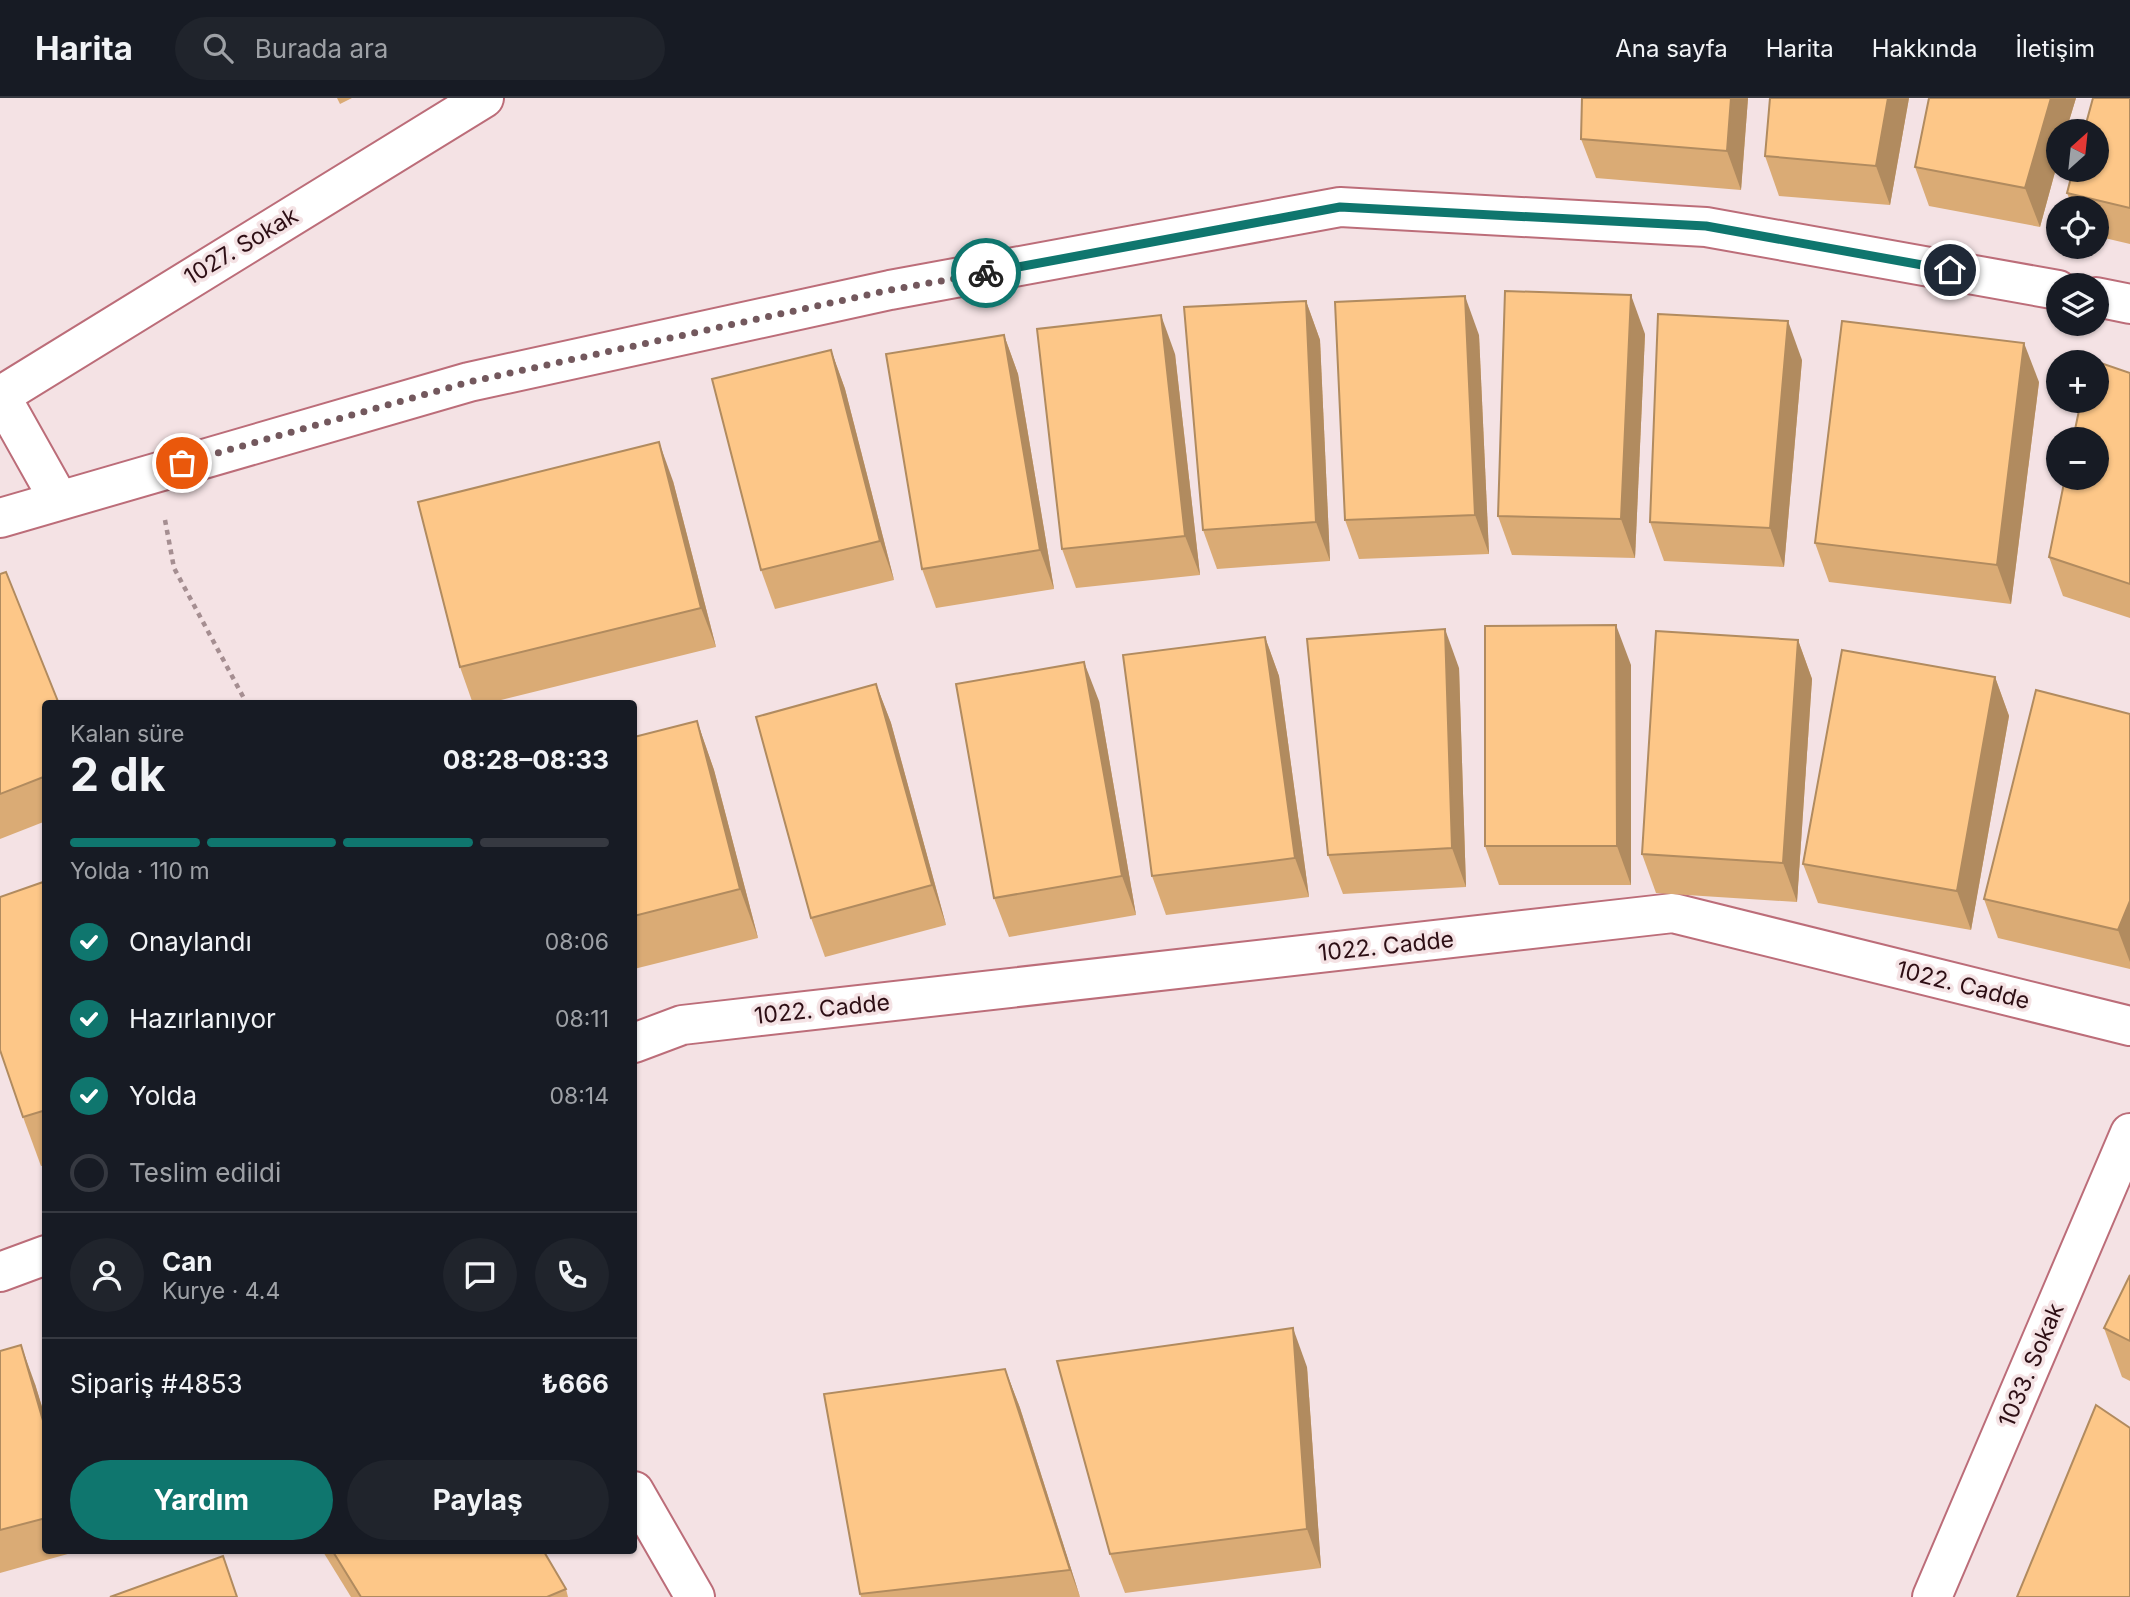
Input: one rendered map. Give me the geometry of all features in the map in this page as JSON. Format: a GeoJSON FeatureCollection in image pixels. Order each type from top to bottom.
{"type":"FeatureCollection","features":[{"type":"Feature","properties":{"kind":"street","name":"1027. Sokak"},"geometry":{"type":"LineString","coordinates":[[0,395],[484,98]]}},
{"type":"Feature","properties":{"kind":"street"},"geometry":{"type":"LineString","coordinates":[[0,518],[469,382],[890,290],[1340,207],[1706,226],[2046,288]]}},
{"type":"Feature","properties":{"kind":"street"},"geometry":{"type":"LineString","coordinates":[[2109,300],[2130,304]]}},
{"type":"Feature","properties":{"kind":"street"},"geometry":{"type":"LineString","coordinates":[[0,395],[59,500]]}},
{"type":"Feature","properties":{"kind":"street","name":"1022. Cadde"},"geometry":{"type":"LineString","coordinates":[[637,1042],[682,1025],[1672,913],[2130,1026]]}},
{"type":"Feature","properties":{"kind":"street","name":"1033. Sokak"},"geometry":{"type":"LineString","coordinates":[[1932,1597],[2130,1133]]}},
{"type":"Feature","properties":{"kind":"street"},"geometry":{"type":"LineString","coordinates":[[0,1272],[42,1256]]}},
{"type":"Feature","properties":{"kind":"street"},"geometry":{"type":"LineString","coordinates":[[637,1496],[695,1597]]}},
{"type":"Feature","properties":{"kind":"path"},"geometry":{"type":"LineString","coordinates":[[156,471],[174,568],[245,700]]}},
{"type":"Feature","properties":{"kind":"building"},"geometry":{"type":"Polygon","coordinates":[[[1582,98],[1731,98],[1727,151],[1581,139],[1582,98]]]}},
{"type":"Feature","properties":{"kind":"building"},"geometry":{"type":"Polygon","coordinates":[[[1770,98],[1888,98],[1876,166],[1765,156],[1770,98]]]}},
{"type":"Feature","properties":{"kind":"building"},"geometry":{"type":"Polygon","coordinates":[[[1929,98],[2051,98],[2025,188],[1915,167],[1929,98]]]}},
{"type":"Feature","properties":{"kind":"building"},"geometry":{"type":"Polygon","coordinates":[[[2093,98],[2130,98],[2130,208],[2109,203],[2109,196],[2067,193],[2070,182],[2109,182],[2109,119],[2087,119],[2093,98]]]}},
{"type":"Feature","properties":{"kind":"building"},"geometry":{"type":"Polygon","coordinates":[[[1505,291],[1631,295],[1621,519],[1498,516],[1505,291]]]}},
{"type":"Feature","properties":{"kind":"building"},"geometry":{"type":"Polygon","coordinates":[[[1465,296],[1475,515],[1345,520],[1335,302],[1465,296]]]}},
{"type":"Feature","properties":{"kind":"building"},"geometry":{"type":"Polygon","coordinates":[[[1306,301],[1316,522],[1203,530],[1184,307],[1306,301]]]}},
{"type":"Feature","properties":{"kind":"building"},"geometry":{"type":"Polygon","coordinates":[[[1658,314],[1788,321],[1770,528],[1650,522],[1658,314]]]}},
{"type":"Feature","properties":{"kind":"building"},"geometry":{"type":"Polygon","coordinates":[[[1161,315],[1185,536],[1062,549],[1037,329],[1161,315]]]}},
{"type":"Feature","properties":{"kind":"building"},"geometry":{"type":"Polygon","coordinates":[[[1842,321],[2024,343],[1997,565],[1815,543],[1842,321]]]}},
{"type":"Feature","properties":{"kind":"building"},"geometry":{"type":"Polygon","coordinates":[[[1004,335],[1040,550],[922,569],[886,354],[1004,335]]]}},
{"type":"Feature","properties":{"kind":"building"},"geometry":{"type":"Polygon","coordinates":[[[831,350],[880,541],[761,570],[712,379],[831,350]]]}},
{"type":"Feature","properties":{"kind":"building"},"geometry":{"type":"Polygon","coordinates":[[[2109,366],[2130,373],[2130,584],[2049,557],[2063,490],[2109,490],[2109,427],[2076,427],[2078,413],[2109,413],[2109,366]]]}},
{"type":"Feature","properties":{"kind":"building"},"geometry":{"type":"Polygon","coordinates":[[[659,442],[701,608],[460,667],[418,502],[659,442]]]}},
{"type":"Feature","properties":{"kind":"building"},"geometry":{"type":"Polygon","coordinates":[[[6,572],[57,700],[42,700],[42,778],[0,794],[0,574],[6,572]]]}},
{"type":"Feature","properties":{"kind":"building"},"geometry":{"type":"Polygon","coordinates":[[[1616,625],[1617,846],[1485,846],[1485,626],[1616,625]]]}},
{"type":"Feature","properties":{"kind":"building"},"geometry":{"type":"Polygon","coordinates":[[[1445,629],[1452,848],[1328,855],[1307,639],[1445,629]]]}},
{"type":"Feature","properties":{"kind":"building"},"geometry":{"type":"Polygon","coordinates":[[[1656,631],[1798,640],[1783,863],[1642,854],[1656,631]]]}},
{"type":"Feature","properties":{"kind":"building"},"geometry":{"type":"Polygon","coordinates":[[[1265,637],[1295,858],[1152,876],[1123,655],[1265,637]]]}},
{"type":"Feature","properties":{"kind":"building"},"geometry":{"type":"Polygon","coordinates":[[[1842,650],[1995,677],[1957,891],[1803,864],[1842,650]]]}},
{"type":"Feature","properties":{"kind":"building"},"geometry":{"type":"Polygon","coordinates":[[[1084,662],[1122,876],[994,898],[956,684],[1084,662]]]}},
{"type":"Feature","properties":{"kind":"building"},"geometry":{"type":"Polygon","coordinates":[[[876,684],[932,885],[811,918],[756,717],[876,684]]]}},
{"type":"Feature","properties":{"kind":"building"},"geometry":{"type":"Polygon","coordinates":[[[2036,690],[2130,714],[2130,901],[2118,930],[1984,899],[2036,690]]]}},
{"type":"Feature","properties":{"kind":"building"},"geometry":{"type":"Polygon","coordinates":[[[697,721],[740,889],[637,915],[637,736],[697,721]]]}},
{"type":"Feature","properties":{"kind":"building"},"geometry":{"type":"Polygon","coordinates":[[[42,882],[42,1111],[23,1117],[0,1050],[0,897],[42,882]]]}},
{"type":"Feature","properties":{"kind":"building"},"geometry":{"type":"Polygon","coordinates":[[[2130,1275],[2130,1341],[2104,1328],[2130,1275]]]}},
{"type":"Feature","properties":{"kind":"building"},"geometry":{"type":"Polygon","coordinates":[[[1293,1328],[1307,1529],[1110,1554],[1057,1361],[1293,1328]]]}},
{"type":"Feature","properties":{"kind":"building"},"geometry":{"type":"Polygon","coordinates":[[[21,1345],[42,1417],[42,1519],[0,1530],[0,1351],[21,1345]]]}},
{"type":"Feature","properties":{"kind":"building"},"geometry":{"type":"Polygon","coordinates":[[[1005,1369],[1070,1570],[860,1594],[824,1394],[1005,1369]]]}},
{"type":"Feature","properties":{"kind":"building"},"geometry":{"type":"Polygon","coordinates":[[[2096,1405],[2130,1428],[2130,1597],[2017,1597],[2096,1405]]]}},
{"type":"Feature","properties":{"kind":"building"},"geometry":{"type":"Polygon","coordinates":[[[334,1554],[545,1554],[566,1589],[547,1597],[361,1597],[334,1554]]]}},
{"type":"Feature","properties":{"kind":"building"},"geometry":{"type":"Polygon","coordinates":[[[223,1556],[237,1597],[110,1597],[223,1556]]]}},
{"type":"Feature","properties":{"kind":"way so far"},"geometry":{"type":"LineString","coordinates":[[182,463],[469,382],[890,290],[986,273]]}},
{"type":"Feature","properties":{"kind":"route"},"geometry":{"type":"LineString","coordinates":[[986,273],[1340,207],[1706,226],[1950,270]]}}]}
